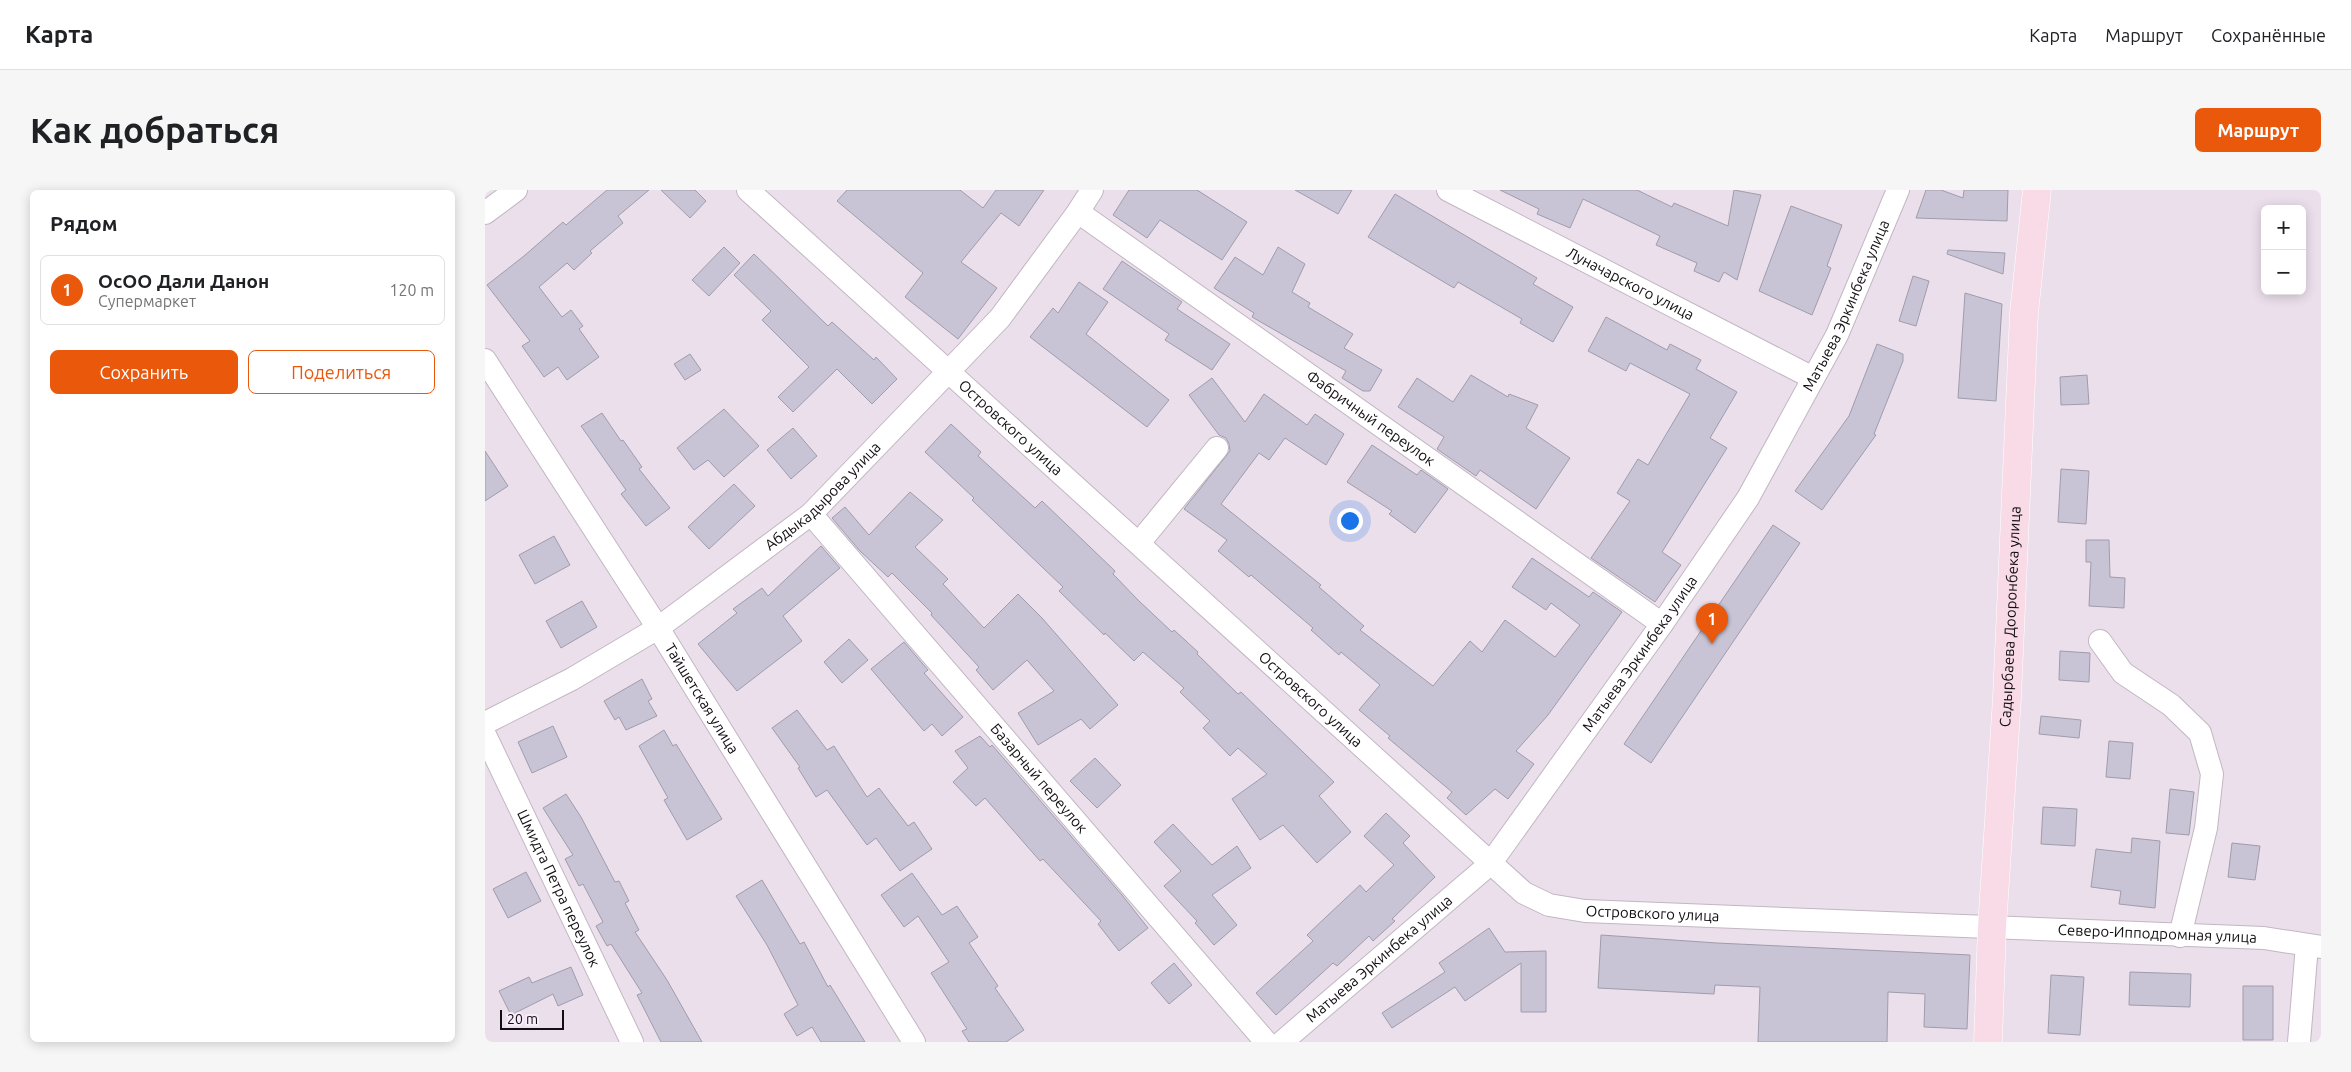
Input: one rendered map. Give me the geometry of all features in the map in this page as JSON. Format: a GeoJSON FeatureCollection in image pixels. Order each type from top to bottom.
{"type":"FeatureCollection","features":[{"type":"Feature","properties":{"kind":"main road","name":"Садырбаева Дооронбека улица"},"geometry":{"type":"LineString","coordinates":[[1988,1042],[1992,927],[2007,698],[2024,313],[2037,190]]}},
{"type":"Feature","properties":{"kind":"street"},"geometry":{"type":"LineString","coordinates":[[485,213],[515,190]]}},
{"type":"Feature","properties":{"kind":"street","name":"Островского улица"},"geometry":{"type":"LineString","coordinates":[[748,190],[1524,893],[1549,905],[1585,911],[1992,927]]}},
{"type":"Feature","properties":{"kind":"street","name":"Абдыкадырова улица"},"geometry":{"type":"LineString","coordinates":[[485,723],[572,679],[659,628],[811,514],[1000,318],[1092,190]]}},
{"type":"Feature","properties":{"kind":"street","name":"Луначарского улица"},"geometry":{"type":"LineString","coordinates":[[1448,190],[1813,378]]}},
{"type":"Feature","properties":{"kind":"street","name":"Матыева Эркинбека улица"},"geometry":{"type":"LineString","coordinates":[[1282,1042],[1490,864],[1662,624],[1749,498],[1837,335],[1897,190]]}},
{"type":"Feature","properties":{"kind":"street","name":"Фабричный переулок"},"geometry":{"type":"LineString","coordinates":[[1078,212],[1662,624]]}},
{"type":"Feature","properties":{"kind":"street","name":"Тайшетская улица"},"geometry":{"type":"LineString","coordinates":[[485,360],[659,628],[914,1042]]}},
{"type":"Feature","properties":{"kind":"street"},"geometry":{"type":"LineString","coordinates":[[1139,543],[1217,448]]}},
{"type":"Feature","properties":{"kind":"street","name":"Базарный переулок"},"geometry":{"type":"LineString","coordinates":[[811,514],[1266,1042]]}},
{"type":"Feature","properties":{"kind":"street"},"geometry":{"type":"LineString","coordinates":[[2100,641],[2123,673],[2171,705],[2199,734],[2212,774],[2206,828],[2180,936]]}},
{"type":"Feature","properties":{"kind":"street","name":"Шмидта Петра переулок"},"geometry":{"type":"LineString","coordinates":[[485,734],[632,1042]]}},
{"type":"Feature","properties":{"kind":"street","name":"Северо-Ипподромная улица"},"geometry":{"type":"LineString","coordinates":[[1992,927],[2264,938],[2314,946]]}},
{"type":"Feature","properties":{"kind":"street"},"geometry":{"type":"LineString","coordinates":[[2299,1042],[2314,946]]}},
{"type":"Feature","properties":{"kind":"building"},"geometry":{"type":"Polygon","coordinates":[[[607,190],[649,190],[618,216],[623,223],[590,251],[592,253],[574,270],[567,263],[539,287],[562,317],[571,310],[583,326],[579,329],[599,357],[567,380],[558,367],[544,377],[522,346],[530,341],[487,285],[563,222],[566,225],[607,190]]]}},
{"type":"Feature","properties":{"kind":"building"},"geometry":{"type":"Polygon","coordinates":[[[661,190],[695,190],[706,201],[690,218],[661,190]]]}},
{"type":"Feature","properties":{"kind":"building"},"geometry":{"type":"Polygon","coordinates":[[[847,190],[960,190],[983,208],[996,190],[1044,190],[1019,226],[1001,213],[961,262],[997,288],[958,339],[905,297],[923,273],[837,201],[847,190]]]}},
{"type":"Feature","properties":{"kind":"building"},"geometry":{"type":"Polygon","coordinates":[[[1129,190],[1197,190],[1247,222],[1222,260],[1160,220],[1147,238],[1113,215],[1129,190]]]}},
{"type":"Feature","properties":{"kind":"building"},"geometry":{"type":"Polygon","coordinates":[[[1295,190],[1352,190],[1338,214],[1295,190]]]}},
{"type":"Feature","properties":{"kind":"building"},"geometry":{"type":"Polygon","coordinates":[[[1500,190],[1637,190],[1672,207],[1674,203],[1728,226],[1734,190],[1761,195],[1737,280],[1724,272],[1719,282],[1694,271],[1697,263],[1656,245],[1660,236],[1583,199],[1570,228],[1537,214],[1539,209],[1500,190]]]}},
{"type":"Feature","properties":{"kind":"building"},"geometry":{"type":"Polygon","coordinates":[[[1926,190],[1941,190],[1963,198],[1964,190],[2008,190],[2007,221],[1916,218],[1926,190]]]}},
{"type":"Feature","properties":{"kind":"building"},"geometry":{"type":"Polygon","coordinates":[[[1395,194],[1537,278],[1533,284],[1573,307],[1553,342],[1520,323],[1522,319],[1458,282],[1454,288],[1368,237],[1395,194]]]}},
{"type":"Feature","properties":{"kind":"building"},"geometry":{"type":"Polygon","coordinates":[[[1791,206],[1842,225],[1827,266],[1831,268],[1812,315],[1759,291],[1791,206]]]}},
{"type":"Feature","properties":{"kind":"building"},"geometry":{"type":"Polygon","coordinates":[[[724,247],[740,263],[709,296],[692,280],[724,247]]]}},
{"type":"Feature","properties":{"kind":"building"},"geometry":{"type":"Polygon","coordinates":[[[1278,247],[1305,264],[1292,292],[1310,303],[1308,307],[1353,334],[1344,348],[1382,370],[1370,391],[1363,391],[1342,378],[1346,371],[1252,317],[1254,313],[1214,288],[1235,257],[1263,275],[1278,247]]]}},
{"type":"Feature","properties":{"kind":"building"},"geometry":{"type":"Polygon","coordinates":[[[1948,250],[2005,253],[2003,274],[1947,254],[1948,250]]]}},
{"type":"Feature","properties":{"kind":"building"},"geometry":{"type":"Polygon","coordinates":[[[754,254],[828,326],[832,322],[874,360],[876,357],[897,379],[872,404],[837,369],[793,412],[778,397],[809,367],[762,320],[771,311],[734,275],[754,254]]]}},
{"type":"Feature","properties":{"kind":"building"},"geometry":{"type":"Polygon","coordinates":[[[1122,261],[1182,302],[1177,309],[1230,344],[1212,370],[1165,340],[1169,334],[1103,289],[1122,261]]]}},
{"type":"Feature","properties":{"kind":"building"},"geometry":{"type":"Polygon","coordinates":[[[1913,276],[1929,281],[1916,326],[1899,321],[1913,276]]]}},
{"type":"Feature","properties":{"kind":"building"},"geometry":{"type":"Polygon","coordinates":[[[1079,282],[1108,302],[1086,334],[1169,400],[1147,427],[1030,337],[1053,308],[1058,313],[1079,282]]]}},
{"type":"Feature","properties":{"kind":"building"},"geometry":{"type":"Polygon","coordinates":[[[1965,293],[2002,304],[1996,401],[1958,398],[1965,293]]]}},
{"type":"Feature","properties":{"kind":"building"},"geometry":{"type":"Polygon","coordinates":[[[1606,317],[1667,350],[1670,344],[1701,360],[1696,369],[1737,392],[1710,438],[1727,448],[1662,552],[1681,565],[1655,602],[1591,558],[1630,501],[1617,493],[1638,459],[1648,465],[1690,394],[1630,363],[1626,371],[1588,351],[1606,317]]]}},
{"type":"Feature","properties":{"kind":"building"},"geometry":{"type":"Polygon","coordinates":[[[1877,344],[1903,354],[1903,361],[1874,434],[1876,435],[1822,510],[1795,491],[1849,416],[1877,344]]]}},
{"type":"Feature","properties":{"kind":"building"},"geometry":{"type":"Polygon","coordinates":[[[690,354],[701,370],[685,380],[674,364],[690,354]]]}},
{"type":"Feature","properties":{"kind":"building"},"geometry":{"type":"Polygon","coordinates":[[[1471,375],[1508,397],[1509,394],[1538,405],[1526,428],[1570,458],[1536,509],[1480,470],[1476,476],[1437,449],[1444,437],[1398,407],[1417,378],[1453,402],[1471,375]]]}},
{"type":"Feature","properties":{"kind":"building"},"geometry":{"type":"Polygon","coordinates":[[[2087,375],[2089,404],[2061,405],[2060,377],[2087,375]]]}},
{"type":"Feature","properties":{"kind":"building"},"geometry":{"type":"Polygon","coordinates":[[[1212,378],[1245,422],[1264,394],[1307,425],[1315,414],[1344,434],[1326,465],[1285,438],[1269,460],[1259,453],[1221,504],[1321,585],[1319,587],[1364,626],[1360,630],[1433,686],[1470,641],[1482,652],[1505,620],[1555,657],[1580,625],[1551,603],[1546,610],[1512,587],[1532,558],[1589,597],[1593,592],[1622,612],[1548,715],[1516,751],[1534,764],[1508,799],[1495,789],[1466,815],[1447,798],[1452,792],[1388,738],[1390,736],[1359,710],[1380,685],[1341,652],[1339,655],[1311,630],[1313,628],[1251,575],[1249,577],[1218,551],[1227,540],[1184,509],[1230,451],[1226,438],[1219,435],[1189,395],[1212,378]]]}},
{"type":"Feature","properties":{"kind":"building"},"geometry":{"type":"Polygon","coordinates":[[[724,409],[759,446],[724,477],[708,460],[694,470],[677,448],[724,409]]]}},
{"type":"Feature","properties":{"kind":"building"},"geometry":{"type":"Polygon","coordinates":[[[602,413],[642,467],[639,469],[670,508],[646,526],[621,494],[626,490],[581,426],[602,413]]]}},
{"type":"Feature","properties":{"kind":"building"},"geometry":{"type":"Polygon","coordinates":[[[951,424],[981,452],[978,456],[1035,508],[1042,501],[1115,571],[1113,574],[1138,600],[1172,632],[1174,630],[1198,652],[1197,654],[1238,694],[1241,692],[1334,782],[1319,796],[1351,832],[1317,863],[1283,825],[1260,840],[1232,799],[1267,774],[1238,748],[1230,756],[1203,728],[1210,721],[1180,692],[1184,688],[1143,652],[1134,661],[1105,633],[1104,635],[1059,591],[1063,587],[925,452],[951,424]]]}},
{"type":"Feature","properties":{"kind":"building"},"geometry":{"type":"Polygon","coordinates":[[[793,428],[817,456],[791,479],[767,450],[793,428]]]}},
{"type":"Feature","properties":{"kind":"building"},"geometry":{"type":"Polygon","coordinates":[[[1372,445],[1417,475],[1421,470],[1448,489],[1415,533],[1389,514],[1392,511],[1347,482],[1372,445]]]}},
{"type":"Feature","properties":{"kind":"building"},"geometry":{"type":"Polygon","coordinates":[[[485,451],[508,486],[485,501],[485,451]]]}},
{"type":"Feature","properties":{"kind":"building"},"geometry":{"type":"Polygon","coordinates":[[[2061,469],[2089,471],[2086,524],[2058,522],[2061,469]]]}},
{"type":"Feature","properties":{"kind":"building"},"geometry":{"type":"Polygon","coordinates":[[[734,484],[755,506],[709,549],[688,527],[734,484]]]}},
{"type":"Feature","properties":{"kind":"building"},"geometry":{"type":"Polygon","coordinates":[[[910,492],[943,520],[915,547],[948,579],[943,584],[984,628],[1018,594],[1042,618],[1118,705],[1090,729],[1081,719],[1038,745],[1018,713],[1054,691],[1027,660],[993,690],[976,670],[979,667],[931,615],[932,613],[892,573],[888,577],[860,551],[832,518],[845,507],[869,535],[910,492]]]}},
{"type":"Feature","properties":{"kind":"building"},"geometry":{"type":"Polygon","coordinates":[[[1773,525],[1800,543],[1651,763],[1624,744],[1773,525]]]}},
{"type":"Feature","properties":{"kind":"building"},"geometry":{"type":"Polygon","coordinates":[[[554,536],[570,565],[535,584],[519,555],[554,536]]]}},
{"type":"Feature","properties":{"kind":"building"},"geometry":{"type":"Polygon","coordinates":[[[2086,540],[2109,540],[2110,577],[2125,578],[2124,608],[2089,606],[2091,562],[2086,562],[2086,540]]]}},
{"type":"Feature","properties":{"kind":"building"},"geometry":{"type":"Polygon","coordinates":[[[821,546],[840,568],[783,616],[802,641],[737,691],[698,644],[737,613],[733,609],[762,588],[768,596],[821,546]]]}},
{"type":"Feature","properties":{"kind":"building"},"geometry":{"type":"Polygon","coordinates":[[[582,601],[597,627],[561,648],[546,621],[582,601]]]}},
{"type":"Feature","properties":{"kind":"building"},"geometry":{"type":"Polygon","coordinates":[[[849,639],[868,660],[842,683],[824,662],[849,639]]]}},
{"type":"Feature","properties":{"kind":"building"},"geometry":{"type":"Polygon","coordinates":[[[904,642],[928,670],[924,673],[963,717],[942,736],[932,724],[924,731],[871,669],[904,642]]]}},
{"type":"Feature","properties":{"kind":"building"},"geometry":{"type":"Polygon","coordinates":[[[2060,651],[2090,653],[2089,682],[2059,680],[2060,651]]]}},
{"type":"Feature","properties":{"kind":"building"},"geometry":{"type":"Polygon","coordinates":[[[642,679],[652,699],[648,701],[657,716],[626,730],[619,717],[615,720],[604,701],[642,679]]]}},
{"type":"Feature","properties":{"kind":"building"},"geometry":{"type":"Polygon","coordinates":[[[797,710],[827,750],[834,746],[867,797],[879,788],[908,826],[914,822],[932,849],[900,871],[876,838],[867,845],[827,790],[816,797],[798,768],[800,767],[772,728],[797,710]]]}},
{"type":"Feature","properties":{"kind":"building"},"geometry":{"type":"Polygon","coordinates":[[[2041,716],[2081,720],[2079,738],[2039,734],[2041,716]]]}},
{"type":"Feature","properties":{"kind":"building"},"geometry":{"type":"Polygon","coordinates":[[[553,726],[567,757],[532,773],[518,742],[553,726]]]}},
{"type":"Feature","properties":{"kind":"building"},"geometry":{"type":"Polygon","coordinates":[[[664,730],[673,746],[676,744],[722,819],[687,840],[664,800],[668,798],[639,746],[664,730]]]}},
{"type":"Feature","properties":{"kind":"building"},"geometry":{"type":"Polygon","coordinates":[[[980,736],[990,747],[992,745],[1122,895],[1148,928],[1119,951],[1098,924],[1101,921],[1043,859],[1040,861],[985,798],[976,806],[953,782],[968,768],[955,751],[980,736]]]}},
{"type":"Feature","properties":{"kind":"building"},"geometry":{"type":"Polygon","coordinates":[[[2109,741],[2133,743],[2130,779],[2106,777],[2109,741]]]}},
{"type":"Feature","properties":{"kind":"building"},"geometry":{"type":"Polygon","coordinates":[[[1095,758],[1121,785],[1097,808],[1070,781],[1095,758]]]}},
{"type":"Feature","properties":{"kind":"building"},"geometry":{"type":"Polygon","coordinates":[[[2170,789],[2194,792],[2189,835],[2166,833],[2170,789]]]}},
{"type":"Feature","properties":{"kind":"building"},"geometry":{"type":"Polygon","coordinates":[[[566,794],[581,817],[615,882],[619,881],[629,901],[625,903],[639,930],[635,932],[667,980],[702,1042],[661,1042],[637,995],[642,993],[611,944],[607,946],[596,926],[603,922],[583,884],[579,886],[565,859],[573,855],[543,808],[566,794]]]}},
{"type":"Feature","properties":{"kind":"building"},"geometry":{"type":"Polygon","coordinates":[[[2043,807],[2077,809],[2075,846],[2041,844],[2043,807]]]}},
{"type":"Feature","properties":{"kind":"building"},"geometry":{"type":"Polygon","coordinates":[[[1386,813],[1410,836],[1403,843],[1435,877],[1392,919],[1395,921],[1373,941],[1369,936],[1337,966],[1333,963],[1276,1015],[1256,993],[1313,941],[1307,935],[1360,885],[1366,892],[1394,865],[1364,836],[1386,813]]]}},
{"type":"Feature","properties":{"kind":"building"},"geometry":{"type":"Polygon","coordinates":[[[1173,824],[1212,865],[1237,846],[1251,868],[1212,895],[1237,925],[1214,945],[1195,923],[1197,921],[1164,886],[1181,871],[1154,842],[1173,824]]]}},
{"type":"Feature","properties":{"kind":"building"},"geometry":{"type":"Polygon","coordinates":[[[2132,838],[2160,841],[2155,908],[2119,904],[2121,891],[2091,887],[2096,849],[2131,853],[2132,838]]]}},
{"type":"Feature","properties":{"kind":"building"},"geometry":{"type":"Polygon","coordinates":[[[2232,843],[2260,846],[2255,880],[2228,877],[2232,843]]]}},
{"type":"Feature","properties":{"kind":"building"},"geometry":{"type":"Polygon","coordinates":[[[526,872],[541,901],[508,918],[493,889],[526,872]]]}},
{"type":"Feature","properties":{"kind":"building"},"geometry":{"type":"Polygon","coordinates":[[[912,873],[942,915],[957,906],[978,937],[969,943],[998,986],[995,988],[1024,1030],[1006,1042],[969,1042],[962,1031],[967,1029],[931,973],[949,962],[918,916],[904,927],[881,895],[912,873]]]}},
{"type":"Feature","properties":{"kind":"building"},"geometry":{"type":"Polygon","coordinates":[[[762,880],[800,944],[804,942],[828,987],[830,985],[865,1042],[821,1042],[812,1027],[797,1036],[784,1014],[798,1005],[767,945],[736,896],[762,880]]]}},
{"type":"Feature","properties":{"kind":"building"},"geometry":{"type":"Polygon","coordinates":[[[1489,928],[1505,952],[1546,951],[1546,1012],[1521,1012],[1521,963],[1465,1001],[1455,987],[1392,1028],[1382,1013],[1445,972],[1439,963],[1489,928]]]}},
{"type":"Feature","properties":{"kind":"building"},"geometry":{"type":"Polygon","coordinates":[[[1601,935],[1717,943],[1970,955],[1967,1029],[1924,1027],[1925,994],[1888,992],[1887,1042],[1758,1042],[1760,987],[1715,985],[1714,994],[1598,988],[1601,935]]]}},
{"type":"Feature","properties":{"kind":"building"},"geometry":{"type":"Polygon","coordinates":[[[1174,963],[1192,985],[1169,1004],[1151,983],[1174,963]]]}},
{"type":"Feature","properties":{"kind":"building"},"geometry":{"type":"Polygon","coordinates":[[[571,967],[583,995],[558,1006],[553,994],[511,1015],[499,991],[529,977],[532,983],[571,967]]]}},
{"type":"Feature","properties":{"kind":"building"},"geometry":{"type":"Polygon","coordinates":[[[2130,972],[2191,974],[2190,1007],[2129,1005],[2130,972]]]}},
{"type":"Feature","properties":{"kind":"building"},"geometry":{"type":"Polygon","coordinates":[[[2051,975],[2084,977],[2080,1035],[2048,1033],[2051,975]]]}},
{"type":"Feature","properties":{"kind":"building"},"geometry":{"type":"Polygon","coordinates":[[[2243,986],[2273,986],[2273,1040],[2243,1040],[2243,986]]]}},
{"type":"Feature","properties":{"kind":"place","name":"ОсОО Дали Данон"},"geometry":{"type":"Point","coordinates":[1712,644]}}]}
